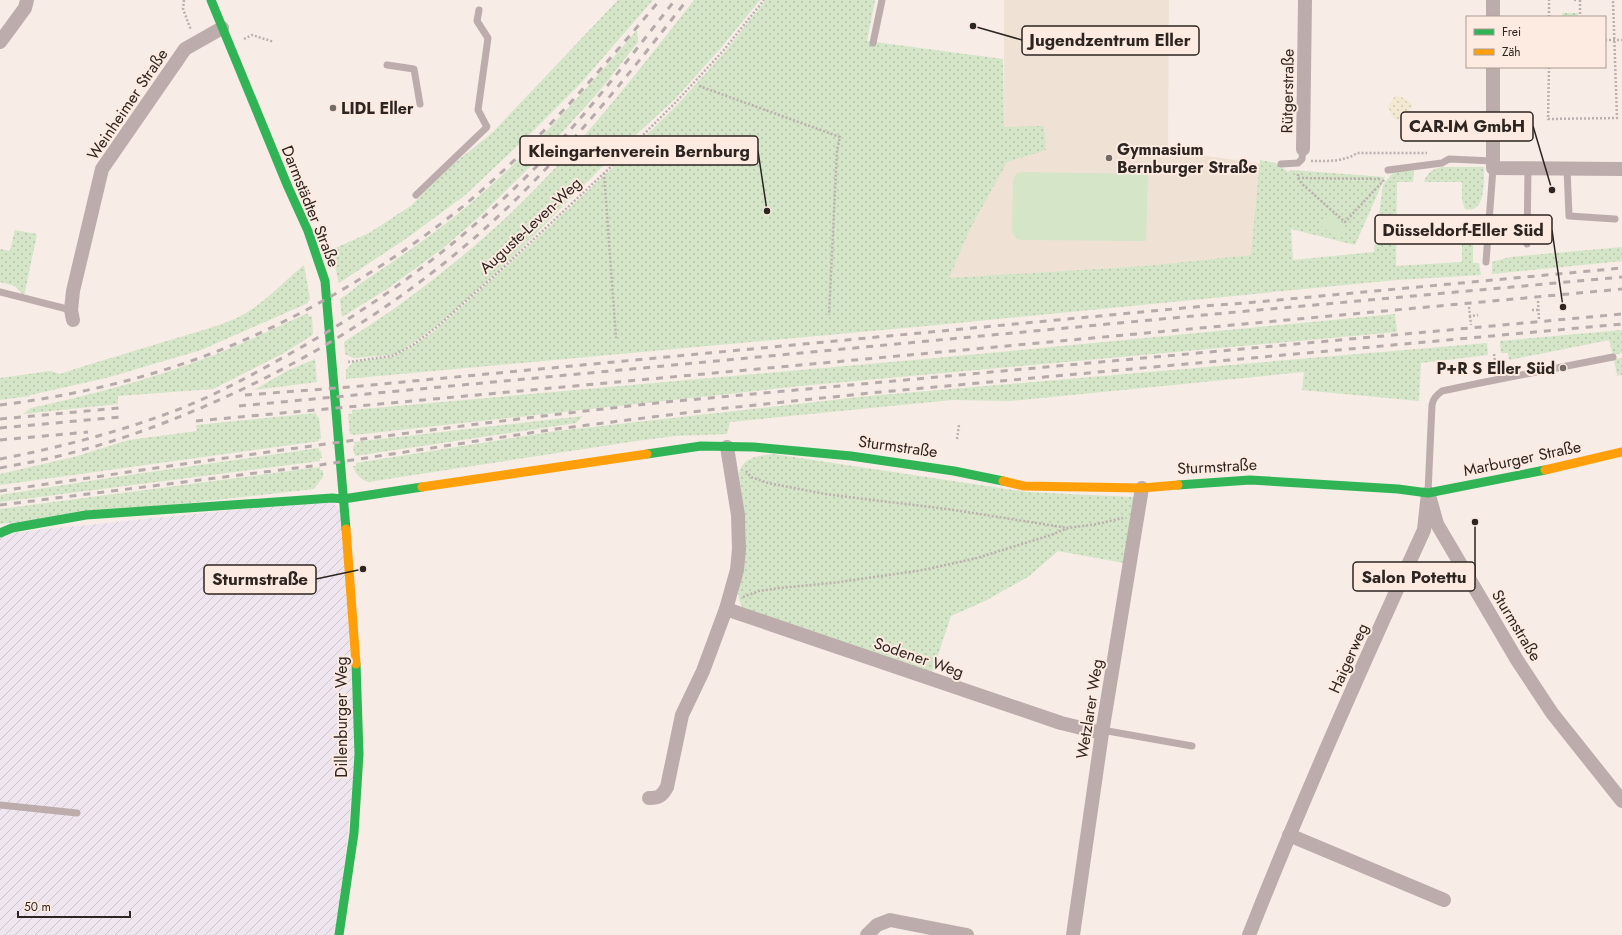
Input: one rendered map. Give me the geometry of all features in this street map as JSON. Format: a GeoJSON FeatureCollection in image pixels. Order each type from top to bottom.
{"type":"FeatureCollection","features":[{"type":"Feature","properties":{"kind":"street"},"geometry":{"type":"LineString","coordinates":[[0,42],[25,8],[28,0]]}},
{"type":"Feature","properties":{"kind":"street"},"geometry":{"type":"LineString","coordinates":[[211,0],[222,28]]}},
{"type":"Feature","properties":{"kind":"street","name":"Rütgerstraße"},"geometry":{"type":"LineString","coordinates":[[1301,157],[1305,0]]}},
{"type":"Feature","properties":{"kind":"street"},"geometry":{"type":"LineString","coordinates":[[1493,0],[1493,16]]}},
{"type":"Feature","properties":{"kind":"street","name":"Darmstädter Straße"},"geometry":{"type":"LineString","coordinates":[[222,28],[317,256],[325,281],[330,322],[331,364],[343,499]]}},
{"type":"Feature","properties":{"kind":"street","name":"Weinheimer Straße"},"geometry":{"type":"LineString","coordinates":[[72,315],[73,291],[102,169],[185,49],[222,28]]}},
{"type":"Feature","properties":{"kind":"street"},"geometry":{"type":"LineString","coordinates":[[1493,68],[1493,164],[1528,168],[1622,169]]}},
{"type":"Feature","properties":{"kind":"street","name":"Sturmstraße"},"geometry":{"type":"LineString","coordinates":[[1,532],[12,528],[86,515],[332,498],[343,499],[701,446],[754,447],[851,456],[954,471],[1024,486],[1142,488],[1250,480],[1398,489],[1428,493],[1437,524],[1517,660],[1552,713],[1622,801]]}},
{"type":"Feature","properties":{"kind":"street"},"geometry":{"type":"LineString","coordinates":[[649,798],[657,798],[663,794],[667,787],[682,715],[704,670],[728,606],[737,570],[739,550],[738,515],[727,447]]}},
{"type":"Feature","properties":{"kind":"street","name":"Marburger Straße"},"geometry":{"type":"LineString","coordinates":[[1428,493],[1528,474],[1622,452]]}},
{"type":"Feature","properties":{"kind":"street","name":"Wetzlarer Weg"},"geometry":{"type":"LineString","coordinates":[[1073,935],[1102,732],[1142,488]]}},
{"type":"Feature","properties":{"kind":"street","name":"Haigerweg"},"geometry":{"type":"LineString","coordinates":[[1249,935],[1329,741],[1424,530],[1428,493]]}},
{"type":"Feature","properties":{"kind":"street","name":"Dillenburger Weg"},"geometry":{"type":"LineString","coordinates":[[339,935],[354,833],[359,754],[358,692],[354,628],[343,499]]}},
{"type":"Feature","properties":{"kind":"street","name":"Sodener Weg"},"geometry":{"type":"LineString","coordinates":[[728,606],[1061,723],[1102,732]]}},
{"type":"Feature","properties":{"kind":"street"},"geometry":{"type":"LineString","coordinates":[[1289,835],[1444,900]]}},
{"type":"Feature","properties":{"kind":"street"},"geometry":{"type":"LineString","coordinates":[[867,935],[877,925],[890,920],[967,935]]}},
{"type":"Feature","properties":{"kind":"lane"},"geometry":{"type":"LineString","coordinates":[[873,43],[882,0]]}},
{"type":"Feature","properties":{"kind":"lane"},"geometry":{"type":"LineString","coordinates":[[416,195],[487,127],[478,110],[488,38],[477,21],[479,10]]}},
{"type":"Feature","properties":{"kind":"lane"},"geometry":{"type":"LineString","coordinates":[[387,65],[414,69],[420,104]]}},
{"type":"Feature","properties":{"kind":"lane"},"geometry":{"type":"LineString","coordinates":[[1281,164],[1301,157]]}},
{"type":"Feature","properties":{"kind":"lane"},"geometry":{"type":"LineString","coordinates":[[1388,170],[1442,163],[1449,159],[1493,164],[1486,262]]}},
{"type":"Feature","properties":{"kind":"lane"},"geometry":{"type":"LineString","coordinates":[[1527,244],[1528,168]]}},
{"type":"Feature","properties":{"kind":"lane"},"geometry":{"type":"LineString","coordinates":[[1567,169],[1569,216],[1615,219]]}},
{"type":"Feature","properties":{"kind":"lane"},"geometry":{"type":"LineString","coordinates":[[0,292],[72,315]]}},
{"type":"Feature","properties":{"kind":"lane"},"geometry":{"type":"LineString","coordinates":[[1428,493],[1433,400],[1442,391],[1613,357]]}},
{"type":"Feature","properties":{"kind":"lane"},"geometry":{"type":"LineString","coordinates":[[1102,732],[1192,746]]}},
{"type":"Feature","properties":{"kind":"lane"},"geometry":{"type":"LineString","coordinates":[[0,805],[77,812]]}},
{"type":"Feature","properties":{"kind":"path"},"geometry":{"type":"LineString","coordinates":[[184,0],[183,9],[192,34]]}},
{"type":"Feature","properties":{"kind":"path","name":"Auguste-Leven-Weg"},"geometry":{"type":"LineString","coordinates":[[331,364],[392,356],[413,345],[438,326],[504,267],[677,102],[723,51],[764,0]]}},
{"type":"Feature","properties":{"kind":"path"},"geometry":{"type":"LineString","coordinates":[[1549,0],[1549,16]]}},
{"type":"Feature","properties":{"kind":"path"},"geometry":{"type":"LineString","coordinates":[[1574,0],[1579,0],[1580,16]]}},
{"type":"Feature","properties":{"kind":"path"},"geometry":{"type":"LineString","coordinates":[[1549,68],[1548,119],[1617,118],[1613,0]]}},
{"type":"Feature","properties":{"kind":"path"},"geometry":{"type":"LineString","coordinates":[[230,46],[252,36],[274,42]]}},
{"type":"Feature","properties":{"kind":"path"},"geometry":{"type":"LineString","coordinates":[[1606,40],[1622,40]]}},
{"type":"Feature","properties":{"kind":"path"},"geometry":{"type":"LineString","coordinates":[[699,86],[840,137],[837,150],[829,315]]}},
{"type":"Feature","properties":{"kind":"path"},"geometry":{"type":"LineString","coordinates":[[1301,157],[1306,162],[1335,160],[1351,157],[1357,153],[1436,153],[1449,159]]}},
{"type":"Feature","properties":{"kind":"path"},"geometry":{"type":"LineString","coordinates":[[1301,157],[1298,178],[1302,184],[1345,222],[1387,176],[1388,170]]}},
{"type":"Feature","properties":{"kind":"path"},"geometry":{"type":"LineString","coordinates":[[604,173],[616,338]]}},
{"type":"Feature","properties":{"kind":"path"},"geometry":{"type":"LineString","coordinates":[[1298,178],[1384,179]]}},
{"type":"Feature","properties":{"kind":"path"},"geometry":{"type":"LineString","coordinates":[[1538,301],[1539,319]]}},
{"type":"Feature","properties":{"kind":"path"},"geometry":{"type":"LineString","coordinates":[[1469,308],[1471,325]]}},
{"type":"Feature","properties":{"kind":"path"},"geometry":{"type":"LineString","coordinates":[[1532,310],[1538,310]]}},
{"type":"Feature","properties":{"kind":"path"},"geometry":{"type":"LineString","coordinates":[[1470,316],[1478,316]]}},
{"type":"Feature","properties":{"kind":"path"},"geometry":{"type":"LineString","coordinates":[[1494,354],[1498,379]]}},
{"type":"Feature","properties":{"kind":"path"},"geometry":{"type":"LineString","coordinates":[[957,439],[959,425]]}},
{"type":"Feature","properties":{"kind":"path"},"geometry":{"type":"LineString","coordinates":[[741,465],[750,477],[768,483],[825,494],[946,509],[1068,528]]}},
{"type":"Feature","properties":{"kind":"path"},"geometry":{"type":"LineString","coordinates":[[728,606],[759,592],[773,589],[832,583],[923,570],[977,558],[1051,535],[1068,528],[1097,524],[1137,515]]}},
{"type":"Feature","properties":{"kind":"shaded area","name":"Gymnasium Bernburger Straße"},"geometry":{"type":"Polygon","coordinates":[[[1004,0],[1169,0],[1168,151],[1273,165],[1272,277],[915,312],[1004,146],[1004,0]]]}},
{"type":"Feature","properties":{"kind":"shaded area"},"geometry":{"type":"Polygon","coordinates":[[[331,500],[342,512],[356,756],[337,935],[0,935],[0,534],[331,500]]]}},
{"type":"Feature","properties":{"kind":"green space"},"geometry":{"type":"Polygon","coordinates":[[[618,0],[653,0],[580,84],[526,138],[464,196],[407,238],[339,283],[331,250],[369,233],[412,205],[446,170],[492,133],[618,0]]]}},
{"type":"Feature","properties":{"kind":"green space"},"geometry":{"type":"Polygon","coordinates":[[[694,0],[760,0],[720,49],[675,99],[613,156],[503,267],[438,325],[400,352],[392,355],[353,358],[345,354],[344,342],[398,306],[447,269],[499,225],[536,188],[607,110],[694,0]]]}},
{"type":"Feature","properties":{"kind":"green space"},"geometry":{"type":"Polygon","coordinates":[[[766,0],[875,0],[867,41],[1003,59],[1004,127],[1044,126],[1046,150],[1007,162],[970,229],[949,278],[1146,266],[1251,255],[1260,160],[1276,163],[1288,172],[1291,170],[1385,177],[1355,245],[1291,229],[1293,260],[1374,252],[1383,185],[1393,172],[1414,170],[1413,182],[1397,182],[1396,266],[1462,262],[1462,228],[1467,223],[1472,225],[1473,228],[1473,263],[1479,263],[1481,275],[1396,280],[937,325],[346,379],[346,370],[353,362],[392,357],[410,348],[432,333],[505,268],[619,162],[678,104],[724,53],[766,0]]]}},
{"type":"Feature","properties":{"kind":"green space"},"geometry":{"type":"Polygon","coordinates":[[[1562,13],[1578,13],[1578,16],[1562,16],[1562,13]]]}},
{"type":"Feature","properties":{"kind":"green space"},"geometry":{"type":"Polygon","coordinates":[[[637,30],[638,42],[602,88],[539,158],[480,216],[442,249],[387,289],[342,317],[340,299],[432,234],[493,184],[557,120],[598,76],[637,30]]]}},
{"type":"Feature","properties":{"kind":"green space"},"geometry":{"type":"Polygon","coordinates":[[[1442,167],[1484,167],[1484,188],[1477,207],[1465,209],[1462,200],[1462,182],[1424,182],[1430,172],[1442,167]]]}},
{"type":"Feature","properties":{"kind":"green space"},"geometry":{"type":"Polygon","coordinates":[[[1017,173],[1148,174],[1146,241],[1016,239],[1012,232],[1013,179],[1017,173]]]}},
{"type":"Feature","properties":{"kind":"green space"},"geometry":{"type":"Polygon","coordinates":[[[1330,214],[1346,228],[1337,239],[1320,225],[1330,214]]]}},
{"type":"Feature","properties":{"kind":"green space"},"geometry":{"type":"Polygon","coordinates":[[[15,230],[37,234],[24,296],[15,286],[0,282],[0,249],[10,251],[15,230]]]}},
{"type":"Feature","properties":{"kind":"green space"},"geometry":{"type":"Polygon","coordinates":[[[1622,247],[1622,261],[1492,274],[1492,262],[1510,257],[1622,247]]]}},
{"type":"Feature","properties":{"kind":"green space"},"geometry":{"type":"Polygon","coordinates":[[[304,265],[310,299],[308,303],[201,350],[106,378],[30,396],[0,400],[0,378],[50,371],[60,374],[207,329],[237,318],[264,300],[304,265]]]}},
{"type":"Feature","properties":{"kind":"green space"},"geometry":{"type":"Polygon","coordinates":[[[308,313],[309,317],[312,316],[313,334],[311,336],[282,354],[213,389],[118,396],[118,404],[23,414],[31,408],[121,386],[187,365],[234,347],[308,313]]]}},
{"type":"Feature","properties":{"kind":"green space"},"geometry":{"type":"Polygon","coordinates":[[[1395,314],[1397,332],[800,386],[354,435],[350,434],[348,414],[352,414],[352,410],[947,357],[1395,314]]]}},
{"type":"Feature","properties":{"kind":"green space"},"geometry":{"type":"Polygon","coordinates":[[[1622,330],[1622,353],[1613,355],[1609,340],[1509,360],[1508,353],[1501,353],[1500,341],[1622,330]]]}},
{"type":"Feature","properties":{"kind":"green space"},"geometry":{"type":"Polygon","coordinates":[[[1487,343],[1488,355],[1421,363],[1419,401],[1302,390],[1304,372],[1010,401],[952,400],[730,422],[727,434],[675,436],[636,441],[368,482],[363,480],[355,472],[353,466],[356,466],[356,463],[557,431],[869,396],[1487,343]]]}},
{"type":"Feature","properties":{"kind":"green space"},"geometry":{"type":"Polygon","coordinates":[[[1622,358],[1622,375],[1617,376],[1614,359],[1622,358]]]}},
{"type":"Feature","properties":{"kind":"green space"},"geometry":{"type":"Polygon","coordinates":[[[315,359],[317,382],[254,390],[287,371],[315,359]]]}},
{"type":"Feature","properties":{"kind":"green space"},"geometry":{"type":"Polygon","coordinates":[[[316,413],[317,417],[319,417],[321,439],[319,439],[319,441],[0,485],[0,474],[74,457],[129,440],[197,431],[196,425],[316,413]]]}},
{"type":"Feature","properties":{"kind":"green space"},"geometry":{"type":"Polygon","coordinates":[[[583,416],[576,423],[355,456],[354,454],[354,442],[583,416]]]}},
{"type":"Feature","properties":{"kind":"green space"},"geometry":{"type":"Polygon","coordinates":[[[319,448],[322,458],[320,458],[320,461],[0,502],[0,495],[319,448]]]}},
{"type":"Feature","properties":{"kind":"green space"},"geometry":{"type":"Polygon","coordinates":[[[773,454],[1027,492],[1133,497],[1135,502],[1124,563],[1058,551],[1028,577],[985,601],[951,616],[932,673],[743,608],[738,596],[738,589],[745,554],[746,534],[739,473],[741,468],[748,460],[773,454]]]}},
{"type":"Feature","properties":{"kind":"green space"},"geometry":{"type":"Polygon","coordinates":[[[320,467],[320,470],[323,470],[323,477],[314,489],[0,524],[0,509],[320,467]]]}},
{"type":"Feature","properties":{"kind":"sand"},"geometry":{"type":"Polygon","coordinates":[[[1395,96],[1405,99],[1412,106],[1407,114],[1397,120],[1393,117],[1388,107],[1395,96]]]}},
{"type":"Feature","properties":{"kind":"railway"},"geometry":{"type":"LineString","coordinates":[[0,405],[80,392],[158,372],[210,354],[277,325],[344,289],[439,225],[493,180],[568,106],[660,0]]}},
{"type":"Feature","properties":{"kind":"railway"},"geometry":{"type":"LineString","coordinates":[[0,459],[69,444],[115,431],[195,403],[284,357],[319,337],[385,295],[477,223],[535,168],[590,107],[675,0]]}},
{"type":"Feature","properties":{"kind":"railway"},"geometry":{"type":"LineString","coordinates":[[0,468],[52,458],[113,441],[194,411],[290,365],[336,339],[381,310],[424,279],[465,246],[530,186],[600,108],[687,0]]}},
{"type":"Feature","properties":{"kind":"railway"},"geometry":{"type":"LineString","coordinates":[[245,395],[350,387],[1622,268]]}},
{"type":"Feature","properties":{"kind":"railway"},"geometry":{"type":"LineString","coordinates":[[239,406],[1622,277]]}},
{"type":"Feature","properties":{"kind":"railway"},"geometry":{"type":"LineString","coordinates":[[196,421],[1622,289]]}},
{"type":"Feature","properties":{"kind":"railway"},"geometry":{"type":"LineString","coordinates":[[0,491],[416,432],[582,411],[1622,314]]}},
{"type":"Feature","properties":{"kind":"railway"},"geometry":{"type":"LineString","coordinates":[[0,505],[320,465],[556,429],[708,410],[870,393],[1622,324]]}},
{"type":"Feature","properties":{"kind":"railway"},"geometry":{"type":"LineString","coordinates":[[0,419],[119,408]]}},
{"type":"Feature","properties":{"kind":"railway"},"geometry":{"type":"LineString","coordinates":[[0,428],[120,417]]}},
{"type":"Feature","properties":{"kind":"railway"},"geometry":{"type":"LineString","coordinates":[[0,440],[88,432]]}},
{"type":"Feature","properties":{"kind":"traffic: fast"},"geometry":{"type":"LineString","coordinates":[[211,0],[288,187],[308,231],[325,281],[346,529]]}},
{"type":"Feature","properties":{"kind":"traffic: fast"},"geometry":{"type":"LineString","coordinates":[[647,454],[701,446],[754,447],[851,456],[954,471],[1003,481]]}},
{"type":"Feature","properties":{"kind":"traffic: fast"},"geometry":{"type":"LineString","coordinates":[[1178,485],[1250,480],[1398,489],[1428,493],[1545,470]]}},
{"type":"Feature","properties":{"kind":"traffic: fast"},"geometry":{"type":"LineString","coordinates":[[0,533],[12,528],[86,515],[332,498],[343,499],[422,487]]}},
{"type":"Feature","properties":{"kind":"traffic: fast"},"geometry":{"type":"LineString","coordinates":[[339,935],[354,833],[359,754],[356,664]]}},
{"type":"Feature","properties":{"kind":"traffic: slow"},"geometry":{"type":"LineString","coordinates":[[1545,470],[1622,452]]}},
{"type":"Feature","properties":{"kind":"traffic: slow"},"geometry":{"type":"LineString","coordinates":[[422,487],[647,454]]}},
{"type":"Feature","properties":{"kind":"traffic: slow"},"geometry":{"type":"LineString","coordinates":[[1003,481],[1024,486],[1142,488],[1178,485]]}},
{"type":"Feature","properties":{"kind":"traffic: slow"},"geometry":{"type":"LineString","coordinates":[[346,529],[356,664]]}},
{"type":"Feature","properties":{"kind":"place","name":"Jugendzentrum Eller"},"geometry":{"type":"Point","coordinates":[973,26]}},
{"type":"Feature","properties":{"kind":"place","name":"LIDL Eller"},"geometry":{"type":"Point","coordinates":[333,108]}},
{"type":"Feature","properties":{"kind":"place","name":"Gymnasium Bernburger Straße"},"geometry":{"type":"Point","coordinates":[1109,158]}},
{"type":"Feature","properties":{"kind":"place","name":"CAR-IM GmbH"},"geometry":{"type":"Point","coordinates":[1552,190]}},
{"type":"Feature","properties":{"kind":"place","name":"Kleingartenverein Bernburg"},"geometry":{"type":"Point","coordinates":[767,211]}},
{"type":"Feature","properties":{"kind":"place","name":"Düsseldorf-Eller Süd"},"geometry":{"type":"Point","coordinates":[1563,307]}},
{"type":"Feature","properties":{"kind":"place","name":"P+R S Eller Süd"},"geometry":{"type":"Point","coordinates":[1563,368]}},
{"type":"Feature","properties":{"kind":"place","name":"Salon Potettu"},"geometry":{"type":"Point","coordinates":[1475,522]}},
{"type":"Feature","properties":{"kind":"place","name":"Sturmstraße"},"geometry":{"type":"Point","coordinates":[363,569]}}]}
